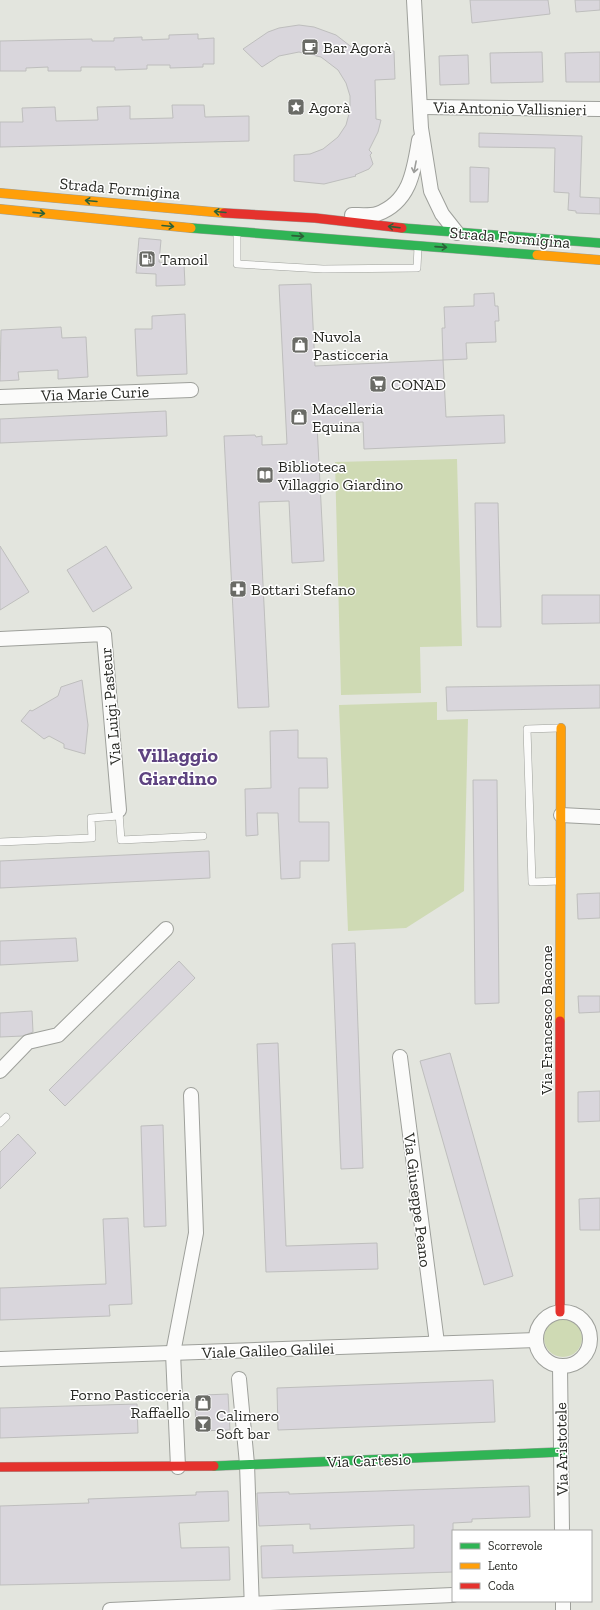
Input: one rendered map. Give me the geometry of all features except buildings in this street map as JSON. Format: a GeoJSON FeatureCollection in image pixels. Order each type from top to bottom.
{"type":"FeatureCollection","features":[{"type":"Feature","properties":{"kind":"street"},"geometry":{"type":"LineString","coordinates":[[414,0],[421,128],[430,191],[442,214],[457,233]]}},
{"type":"Feature","properties":{"kind":"street","name":"Via Antonio Vallisnieri"},"geometry":{"type":"LineString","coordinates":[[420,107],[600,109]]}},
{"type":"Feature","properties":{"kind":"street"},"geometry":{"type":"LineString","coordinates":[[315,218],[376,214],[394,204],[404,195],[410,185],[421,128]]}},
{"type":"Feature","properties":{"kind":"street","name":"Strada Formigina"},"geometry":{"type":"LineString","coordinates":[[0,193],[418,245],[600,260]]}},
{"type":"Feature","properties":{"kind":"street","name":"Strada Formigina"},"geometry":{"type":"LineString","coordinates":[[0,209],[237,223],[315,218],[418,230],[600,242]]}},
{"type":"Feature","properties":{"kind":"street"},"geometry":{"type":"LineString","coordinates":[[537,268],[545,239]]}},
{"type":"Feature","properties":{"kind":"street","name":"Via Marie Curie"},"geometry":{"type":"LineString","coordinates":[[0,397],[191,390]]}},
{"type":"Feature","properties":{"kind":"street","name":"Via Luigi Pasteur"},"geometry":{"type":"LineString","coordinates":[[0,640],[104,634],[119,813]]}},
{"type":"Feature","properties":{"kind":"street","name":"Via Francesco Bacone"},"geometry":{"type":"LineString","coordinates":[[560,1312],[561,728]]}},
{"type":"Feature","properties":{"kind":"street"},"geometry":{"type":"LineString","coordinates":[[561,815],[600,817]]}},
{"type":"Feature","properties":{"kind":"street"},"geometry":{"type":"LineString","coordinates":[[0,1071],[28,1042],[58,1034],[166,929]]}},
{"type":"Feature","properties":{"kind":"street","name":"Via Giuseppe Peano"},"geometry":{"type":"LineString","coordinates":[[400,1057],[437,1343]]}},
{"type":"Feature","properties":{"kind":"street"},"geometry":{"type":"LineString","coordinates":[[178,1467],[173,1353],[196,1233],[191,1095]]}},
{"type":"Feature","properties":{"kind":"street"},"geometry":{"type":"LineString","coordinates":[[560,1312],[571,1314],[580,1318],[595,1337],[582,1358],[572,1364],[560,1366],[550,1363],[543,1357],[538,1349],[536,1340],[539,1327],[544,1320],[553,1314],[560,1312]]}},
{"type":"Feature","properties":{"kind":"street","name":"Viale Galileo Galilei"},"geometry":{"type":"LineString","coordinates":[[0,1359],[536,1340]]}},
{"type":"Feature","properties":{"kind":"street","name":"Via Aristotele"},"geometry":{"type":"LineString","coordinates":[[560,1366],[562,1530]]}},
{"type":"Feature","properties":{"kind":"street"},"geometry":{"type":"LineString","coordinates":[[239,1379],[247,1464],[252,1607]]}},
{"type":"Feature","properties":{"kind":"street","name":"Via Cartesio"},"geometry":{"type":"LineString","coordinates":[[0,1467],[178,1467],[561,1452]]}},
{"type":"Feature","properties":{"kind":"street"},"geometry":{"type":"LineString","coordinates":[[110,1610],[252,1607],[452,1595]]}},
{"type":"Feature","properties":{"kind":"lane"},"geometry":{"type":"LineString","coordinates":[[237,223],[237,264],[323,269],[417,268],[418,230]]}},
{"type":"Feature","properties":{"kind":"lane"},"geometry":{"type":"LineString","coordinates":[[561,728],[527,729],[532,882],[561,881]]}},
{"type":"Feature","properties":{"kind":"lane"},"geometry":{"type":"LineString","coordinates":[[0,842],[92,838],[91,818],[119,813],[121,840],[203,836]]}},
{"type":"Feature","properties":{"kind":"lane"},"geometry":{"type":"LineString","coordinates":[[0,1123],[6,1117]]}},
{"type":"Feature","properties":{"kind":"green space"},"geometry":{"type":"Polygon","coordinates":[[[457,459],[462,646],[420,647],[421,693],[341,695],[335,462],[457,459]]]}},
{"type":"Feature","properties":{"kind":"green space"},"geometry":{"type":"Polygon","coordinates":[[[437,702],[437,720],[468,719],[464,891],[406,928],[348,931],[339,705],[437,702]]]}},
{"type":"Feature","properties":{"kind":"green space"},"geometry":{"type":"Polygon","coordinates":[[[563,1319],[573,1322],[579,1328],[582,1338],[579,1348],[573,1354],[563,1357],[553,1354],[547,1348],[544,1338],[547,1328],[553,1322],[563,1319]]]}},
{"type":"Feature","properties":{"kind":"traffic: fast"},"geometry":{"type":"LineString","coordinates":[[191,228],[537,255]]}},
{"type":"Feature","properties":{"kind":"traffic: fast"},"geometry":{"type":"LineString","coordinates":[[402,228],[600,243]]}},
{"type":"Feature","properties":{"kind":"traffic: fast"},"geometry":{"type":"LineString","coordinates":[[214,1466],[561,1452]]}},
{"type":"Feature","properties":{"kind":"traffic: slow"},"geometry":{"type":"LineString","coordinates":[[0,193],[224,213]]}},
{"type":"Feature","properties":{"kind":"traffic: slow"},"geometry":{"type":"LineString","coordinates":[[0,209],[191,228]]}},
{"type":"Feature","properties":{"kind":"traffic: slow"},"geometry":{"type":"LineString","coordinates":[[537,255],[600,260]]}},
{"type":"Feature","properties":{"kind":"traffic: slow"},"geometry":{"type":"LineString","coordinates":[[560,1021],[561,728]]}},
{"type":"Feature","properties":{"kind":"traffic: jam"},"geometry":{"type":"LineString","coordinates":[[224,213],[315,218],[402,228]]}},
{"type":"Feature","properties":{"kind":"traffic: jam"},"geometry":{"type":"LineString","coordinates":[[560,1021],[560,1312]]}},
{"type":"Feature","properties":{"kind":"traffic: jam"},"geometry":{"type":"LineString","coordinates":[[0,1467],[214,1466]]}},
{"type":"Feature","properties":{"kind":"place","name":"Bar Agorà"},"geometry":{"type":"Point","coordinates":[310,47]}},
{"type":"Feature","properties":{"kind":"place","name":"Agorà"},"geometry":{"type":"Point","coordinates":[296,107]}},
{"type":"Feature","properties":{"kind":"place","name":"Tamoil"},"geometry":{"type":"Point","coordinates":[147,259]}},
{"type":"Feature","properties":{"kind":"place","name":"Nuvola Pasticceria"},"geometry":{"type":"Point","coordinates":[300,345]}},
{"type":"Feature","properties":{"kind":"place","name":"CONAD"},"geometry":{"type":"Point","coordinates":[378,384]}},
{"type":"Feature","properties":{"kind":"place","name":"Macelleria Equina"},"geometry":{"type":"Point","coordinates":[299,417]}},
{"type":"Feature","properties":{"kind":"place","name":"Biblioteca Villaggio Giardino"},"geometry":{"type":"Point","coordinates":[265,475]}},
{"type":"Feature","properties":{"kind":"place","name":"Bottari Stefano"},"geometry":{"type":"Point","coordinates":[238,589]}},
{"type":"Feature","properties":{"kind":"place","name":"Forno Pasticceria Raffaello"},"geometry":{"type":"Point","coordinates":[203,1403]}},
{"type":"Feature","properties":{"kind":"place","name":"Calimero Soft bar"},"geometry":{"type":"Point","coordinates":[203,1424]}},
{"type":"Feature","properties":{"kind":"district","name":"Villaggio Giardino"},"geometry":{"type":"Point","coordinates":[178,766]}}]}
